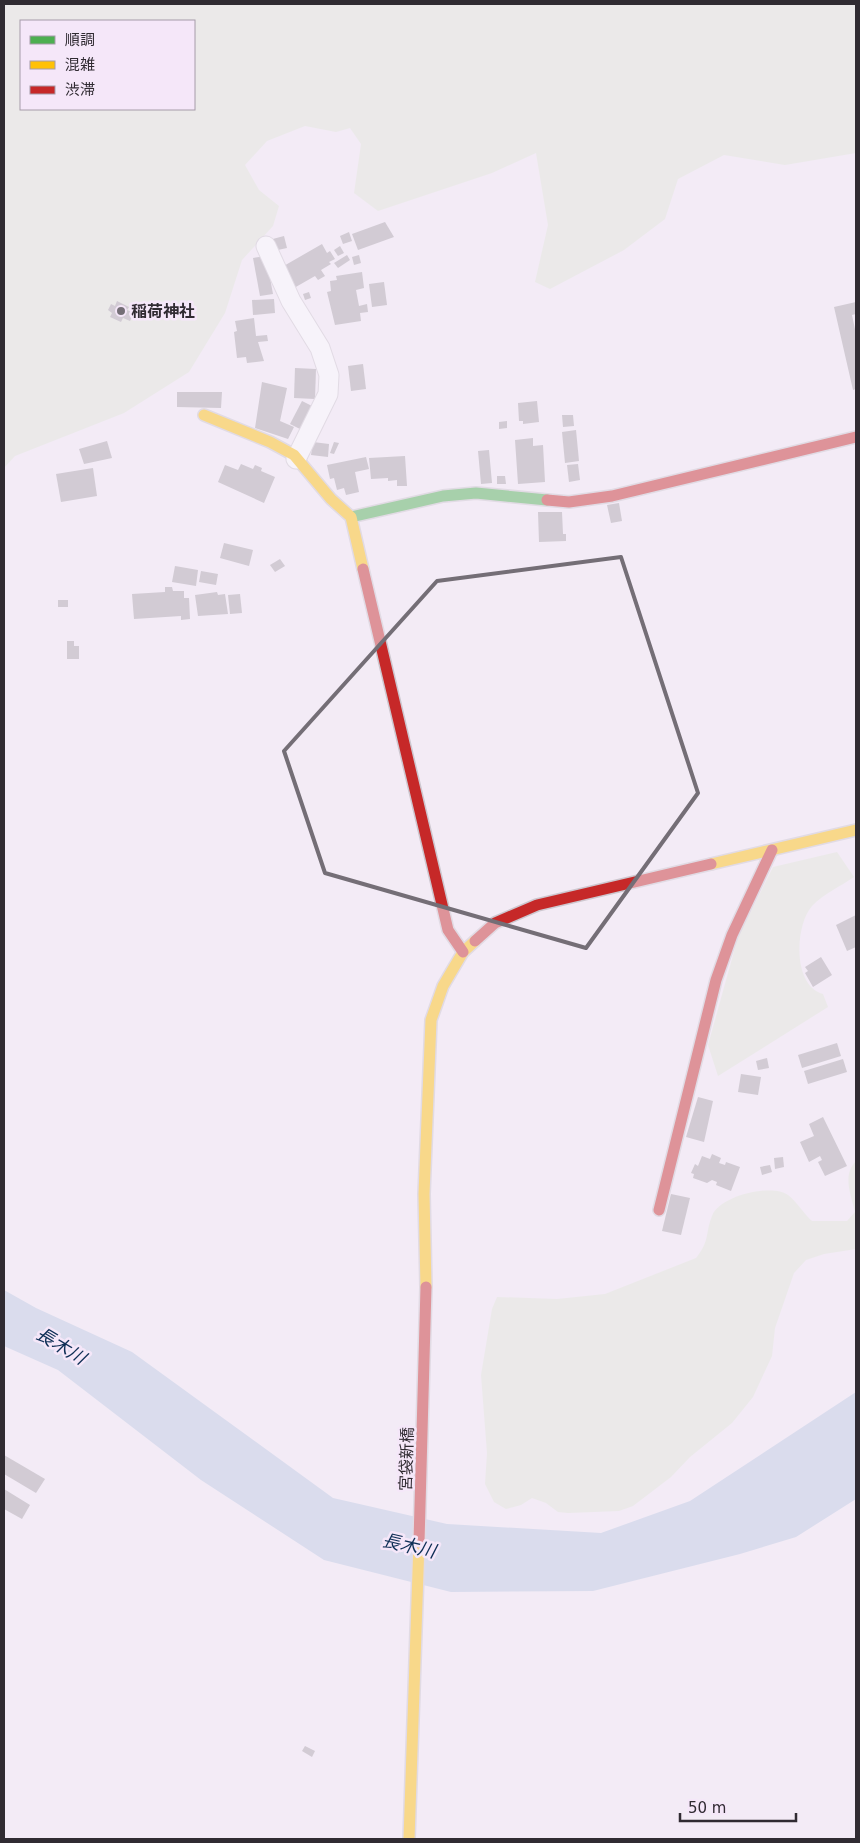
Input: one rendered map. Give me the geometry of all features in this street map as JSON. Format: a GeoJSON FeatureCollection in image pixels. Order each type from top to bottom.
{"type":"FeatureCollection","features":[{"type":"Feature","properties":{"kind":"street"},"geometry":{"type":"LineString","coordinates":[[266,246],[291,301],[320,348],[329,376],[328,394],[296,458]]}},
{"type":"Feature","properties":{"kind":"street"},"geometry":{"type":"LineString","coordinates":[[204,415],[270,442],[296,458],[331,499],[351,517],[448,930],[463,952]]}},
{"type":"Feature","properties":{"kind":"street"},"geometry":{"type":"LineString","coordinates":[[351,517],[443,496],[476,493],[569,502],[603,497],[856,438]]}},
{"type":"Feature","properties":{"kind":"street","name":"宮袋新橋"},"geometry":{"type":"LineString","coordinates":[[409,1839],[427,1306],[424,1194],[431,1020],[443,986],[463,952],[495,923],[537,905],[856,830]]}},
{"type":"Feature","properties":{"kind":"street"},"geometry":{"type":"LineString","coordinates":[[659,1210],[716,980],[732,935],[772,850]]}},
{"type":"Feature","properties":{"kind":"highlighted area"},"geometry":{"type":"Polygon","coordinates":[[[621,557],[698,793],[586,948],[325,873],[284,751],[437,581],[621,557]]]}},
{"type":"Feature","properties":{"kind":"shaded area"},"geometry":{"type":"Polygon","coordinates":[[[4,4],[856,4],[856,153],[785,165],[724,155],[678,179],[665,219],[624,250],[550,289],[535,282],[548,225],[536,153],[492,173],[378,211],[354,193],[361,144],[350,128],[336,132],[305,126],[267,141],[245,165],[259,190],[279,206],[273,226],[242,260],[225,313],[189,372],[124,413],[15,456],[4,468],[4,4]]]}},
{"type":"Feature","properties":{"kind":"shaded area"},"geometry":{"type":"Polygon","coordinates":[[[837,852],[854,877],[812,906],[806,915],[802,927],[799,954],[801,968],[806,980],[813,989],[823,994],[828,1007],[718,1076],[708,1045],[738,937],[773,867],[837,852]]]}},
{"type":"Feature","properties":{"kind":"shaded area"},"geometry":{"type":"Polygon","coordinates":[[[856,1161],[856,1249],[824,1254],[806,1260],[794,1273],[775,1328],[772,1356],[753,1397],[732,1423],[690,1457],[671,1477],[633,1506],[619,1511],[558,1512],[546,1503],[532,1498],[521,1505],[506,1509],[494,1502],[485,1484],[487,1453],[481,1375],[492,1309],[497,1297],[557,1299],[605,1294],[696,1258],[703,1247],[712,1216],[717,1209],[735,1197],[759,1191],[770,1190],[788,1195],[812,1221],[847,1221],[855,1212],[848,1179],[849,1172],[856,1161]]]}},
{"type":"Feature","properties":{"kind":"water","name":"長木川"},"geometry":{"type":"Polygon","coordinates":[[[4,1290],[36,1308],[132,1352],[333,1498],[447,1524],[601,1533],[690,1501],[856,1392],[856,1499],[796,1537],[740,1554],[593,1591],[451,1592],[324,1560],[201,1480],[58,1370],[4,1346],[4,1290]]]}},
{"type":"Feature","properties":{"kind":"building"},"geometry":{"type":"Polygon","coordinates":[[[385,222],[394,237],[358,250],[352,234],[385,222]]]}},
{"type":"Feature","properties":{"kind":"building"},"geometry":{"type":"Polygon","coordinates":[[[349,232],[352,241],[343,244],[340,236],[349,232]]]}},
{"type":"Feature","properties":{"kind":"building"},"geometry":{"type":"Polygon","coordinates":[[[284,236],[287,248],[273,251],[269,240],[284,236]]]}},
{"type":"Feature","properties":{"kind":"building"},"geometry":{"type":"Polygon","coordinates":[[[322,244],[327,253],[330,251],[335,259],[321,270],[325,276],[318,280],[315,276],[294,288],[282,267],[322,244]]]}},
{"type":"Feature","properties":{"kind":"building"},"geometry":{"type":"Polygon","coordinates":[[[340,246],[344,253],[338,256],[334,250],[340,246]]]}},
{"type":"Feature","properties":{"kind":"building"},"geometry":{"type":"Polygon","coordinates":[[[347,255],[350,260],[338,268],[334,263],[347,255]]]}},
{"type":"Feature","properties":{"kind":"building"},"geometry":{"type":"Polygon","coordinates":[[[359,255],[361,263],[354,265],[352,257],[359,255]]]}},
{"type":"Feature","properties":{"kind":"building"},"geometry":{"type":"Polygon","coordinates":[[[266,256],[273,294],[260,296],[253,258],[266,256]]]}},
{"type":"Feature","properties":{"kind":"building"},"geometry":{"type":"Polygon","coordinates":[[[362,272],[364,288],[356,290],[359,306],[367,304],[368,312],[360,313],[361,321],[335,325],[327,292],[331,291],[330,281],[337,280],[336,276],[362,272]]]}},
{"type":"Feature","properties":{"kind":"building"},"geometry":{"type":"Polygon","coordinates":[[[384,282],[387,305],[372,307],[369,284],[384,282]]]}},
{"type":"Feature","properties":{"kind":"building"},"geometry":{"type":"Polygon","coordinates":[[[309,292],[311,298],[305,300],[303,294],[309,292]]]}},
{"type":"Feature","properties":{"kind":"building"},"geometry":{"type":"Polygon","coordinates":[[[274,299],[275,313],[253,315],[252,300],[274,299]]]}},
{"type":"Feature","properties":{"kind":"building","name":"稲荷神社"},"geometry":{"type":"Polygon","coordinates":[[[117,301],[129,307],[127,310],[134,313],[130,321],[123,318],[121,322],[110,317],[112,313],[108,310],[111,304],[115,306],[117,301]]]}},
{"type":"Feature","properties":{"kind":"building"},"geometry":{"type":"Polygon","coordinates":[[[856,302],[856,314],[852,315],[856,334],[856,389],[853,390],[834,307],[856,302]]]}},
{"type":"Feature","properties":{"kind":"building"},"geometry":{"type":"Polygon","coordinates":[[[254,318],[256,336],[267,335],[268,341],[258,342],[264,361],[247,363],[246,357],[237,358],[234,332],[237,331],[235,321],[254,318]]]}},
{"type":"Feature","properties":{"kind":"building"},"geometry":{"type":"Polygon","coordinates":[[[363,364],[366,389],[351,391],[348,366],[363,364]]]}},
{"type":"Feature","properties":{"kind":"building"},"geometry":{"type":"Polygon","coordinates":[[[295,368],[316,369],[315,399],[294,398],[295,368]]]}},
{"type":"Feature","properties":{"kind":"building"},"geometry":{"type":"Polygon","coordinates":[[[262,382],[287,388],[280,421],[294,427],[288,439],[255,428],[262,382]]]}},
{"type":"Feature","properties":{"kind":"building"},"geometry":{"type":"Polygon","coordinates":[[[177,392],[222,392],[221,408],[177,407],[177,392]]]}},
{"type":"Feature","properties":{"kind":"building"},"geometry":{"type":"Polygon","coordinates":[[[302,401],[314,407],[302,430],[290,424],[302,401]]]}},
{"type":"Feature","properties":{"kind":"building"},"geometry":{"type":"Polygon","coordinates":[[[537,401],[539,422],[523,424],[523,421],[519,421],[518,403],[537,401]]]}},
{"type":"Feature","properties":{"kind":"building"},"geometry":{"type":"Polygon","coordinates":[[[562,415],[573,415],[574,426],[563,427],[562,415]]]}},
{"type":"Feature","properties":{"kind":"building"},"geometry":{"type":"Polygon","coordinates":[[[507,421],[507,428],[499,429],[499,422],[507,421]]]}},
{"type":"Feature","properties":{"kind":"building"},"geometry":{"type":"Polygon","coordinates":[[[576,430],[579,461],[565,463],[562,432],[576,430]]]}},
{"type":"Feature","properties":{"kind":"building"},"geometry":{"type":"Polygon","coordinates":[[[533,438],[533,446],[543,445],[545,482],[518,484],[515,440],[533,438]]]}},
{"type":"Feature","properties":{"kind":"building"},"geometry":{"type":"Polygon","coordinates":[[[107,441],[112,458],[84,464],[79,449],[107,441]]]}},
{"type":"Feature","properties":{"kind":"building"},"geometry":{"type":"Polygon","coordinates":[[[313,442],[329,444],[328,457],[311,455],[313,442]]]}},
{"type":"Feature","properties":{"kind":"building"},"geometry":{"type":"Polygon","coordinates":[[[334,442],[339,443],[334,454],[330,453],[334,442]]]}},
{"type":"Feature","properties":{"kind":"building"},"geometry":{"type":"Polygon","coordinates":[[[489,450],[492,483],[481,484],[478,451],[489,450]]]}},
{"type":"Feature","properties":{"kind":"building"},"geometry":{"type":"Polygon","coordinates":[[[405,456],[407,486],[397,486],[397,480],[388,481],[388,478],[371,479],[369,458],[405,456]]]}},
{"type":"Feature","properties":{"kind":"building"},"geometry":{"type":"Polygon","coordinates":[[[366,457],[369,469],[355,472],[359,492],[346,495],[344,488],[337,490],[334,478],[330,479],[327,465],[366,457]]]}},
{"type":"Feature","properties":{"kind":"building"},"geometry":{"type":"Polygon","coordinates":[[[241,464],[253,469],[255,465],[262,468],[261,471],[275,477],[264,503],[218,482],[225,465],[238,470],[241,464]]]}},
{"type":"Feature","properties":{"kind":"building"},"geometry":{"type":"Polygon","coordinates":[[[578,464],[580,480],[569,482],[567,465],[578,464]]]}},
{"type":"Feature","properties":{"kind":"building"},"geometry":{"type":"Polygon","coordinates":[[[93,468],[97,496],[61,502],[56,474],[93,468]]]}},
{"type":"Feature","properties":{"kind":"building"},"geometry":{"type":"Polygon","coordinates":[[[497,476],[505,476],[506,484],[497,484],[497,476]]]}},
{"type":"Feature","properties":{"kind":"building"},"geometry":{"type":"Polygon","coordinates":[[[619,503],[622,521],[611,523],[607,505],[619,503]]]}},
{"type":"Feature","properties":{"kind":"building"},"geometry":{"type":"Polygon","coordinates":[[[538,512],[562,512],[563,534],[566,534],[566,541],[539,542],[538,512]]]}},
{"type":"Feature","properties":{"kind":"building"},"geometry":{"type":"Polygon","coordinates":[[[224,543],[253,550],[249,566],[220,558],[224,543]]]}},
{"type":"Feature","properties":{"kind":"building"},"geometry":{"type":"Polygon","coordinates":[[[280,559],[285,566],[275,572],[270,565],[280,559]]]}},
{"type":"Feature","properties":{"kind":"building"},"geometry":{"type":"Polygon","coordinates":[[[175,566],[198,570],[196,586],[172,582],[175,566]]]}},
{"type":"Feature","properties":{"kind":"building"},"geometry":{"type":"Polygon","coordinates":[[[201,571],[218,574],[216,585],[199,582],[201,571]]]}},
{"type":"Feature","properties":{"kind":"building"},"geometry":{"type":"Polygon","coordinates":[[[165,587],[172,587],[173,591],[184,591],[184,598],[189,598],[190,619],[181,620],[181,616],[134,619],[132,594],[165,592],[165,587]]]}},
{"type":"Feature","properties":{"kind":"building"},"geometry":{"type":"Polygon","coordinates":[[[217,592],[218,595],[225,594],[228,614],[198,616],[195,595],[217,592]]]}},
{"type":"Feature","properties":{"kind":"building"},"geometry":{"type":"Polygon","coordinates":[[[240,594],[242,613],[230,614],[228,595],[240,594]]]}},
{"type":"Feature","properties":{"kind":"building"},"geometry":{"type":"Polygon","coordinates":[[[58,600],[68,600],[68,607],[58,607],[58,600]]]}},
{"type":"Feature","properties":{"kind":"building"},"geometry":{"type":"Polygon","coordinates":[[[67,641],[74,641],[74,646],[79,646],[79,659],[67,659],[67,641]]]}},
{"type":"Feature","properties":{"kind":"building"},"geometry":{"type":"Polygon","coordinates":[[[856,915],[856,947],[847,951],[836,925],[856,915]]]}},
{"type":"Feature","properties":{"kind":"building"},"geometry":{"type":"Polygon","coordinates":[[[821,957],[832,975],[813,987],[805,973],[808,971],[805,967],[821,957]]]}},
{"type":"Feature","properties":{"kind":"building"},"geometry":{"type":"Polygon","coordinates":[[[837,1043],[841,1056],[802,1068],[798,1055],[837,1043]]]}},
{"type":"Feature","properties":{"kind":"building"},"geometry":{"type":"Polygon","coordinates":[[[767,1058],[769,1068],[758,1070],[756,1061],[767,1058]]]}},
{"type":"Feature","properties":{"kind":"building"},"geometry":{"type":"Polygon","coordinates":[[[843,1059],[847,1072],[808,1084],[804,1071],[843,1059]]]}},
{"type":"Feature","properties":{"kind":"building"},"geometry":{"type":"Polygon","coordinates":[[[741,1074],[761,1077],[758,1095],[738,1092],[741,1074]]]}},
{"type":"Feature","properties":{"kind":"building"},"geometry":{"type":"Polygon","coordinates":[[[698,1097],[713,1101],[704,1142],[686,1137],[698,1097]]]}},
{"type":"Feature","properties":{"kind":"building"},"geometry":{"type":"Polygon","coordinates":[[[823,1117],[847,1166],[825,1176],[818,1162],[822,1160],[820,1156],[809,1162],[800,1142],[814,1136],[809,1124],[823,1117]]]}},
{"type":"Feature","properties":{"kind":"building"},"geometry":{"type":"Polygon","coordinates":[[[712,1154],[721,1158],[719,1163],[725,1165],[726,1162],[740,1167],[731,1191],[716,1185],[717,1182],[712,1180],[707,1183],[693,1178],[694,1174],[691,1173],[695,1164],[698,1166],[702,1156],[710,1159],[712,1154]]]}},
{"type":"Feature","properties":{"kind":"building"},"geometry":{"type":"Polygon","coordinates":[[[783,1157],[784,1167],[775,1169],[774,1158],[783,1157]]]}},
{"type":"Feature","properties":{"kind":"building"},"geometry":{"type":"Polygon","coordinates":[[[770,1165],[772,1172],[762,1175],[760,1167],[770,1165]]]}},
{"type":"Feature","properties":{"kind":"building"},"geometry":{"type":"Polygon","coordinates":[[[671,1194],[690,1198],[681,1235],[662,1231],[671,1194]]]}},
{"type":"Feature","properties":{"kind":"building"},"geometry":{"type":"Polygon","coordinates":[[[4,1455],[45,1479],[36,1493],[4,1474],[4,1455]]]}},
{"type":"Feature","properties":{"kind":"building"},"geometry":{"type":"Polygon","coordinates":[[[4,1489],[30,1505],[22,1519],[4,1509],[4,1489]]]}},
{"type":"Feature","properties":{"kind":"building"},"geometry":{"type":"Polygon","coordinates":[[[305,1746],[315,1751],[312,1757],[302,1751],[305,1746]]]}},
{"type":"Feature","properties":{"kind":"traffic: fast"},"geometry":{"type":"LineString","coordinates":[[351,517],[443,496],[476,493],[547,500]]}},
{"type":"Feature","properties":{"kind":"traffic: slow"},"geometry":{"type":"LineString","coordinates":[[204,415],[270,442],[294,455],[331,499],[351,517],[363,569]]}},
{"type":"Feature","properties":{"kind":"traffic: slow"},"geometry":{"type":"LineString","coordinates":[[711,864],[856,830]]}},
{"type":"Feature","properties":{"kind":"traffic: slow"},"geometry":{"type":"LineString","coordinates":[[426,1287],[424,1194],[431,1020],[443,986],[463,952],[475,941]]}},
{"type":"Feature","properties":{"kind":"traffic: slow"},"geometry":{"type":"LineString","coordinates":[[409,1839],[419,1542]]}},
{"type":"Feature","properties":{"kind":"traffic: jam"},"geometry":{"type":"LineString","coordinates":[[547,500],[569,502],[612,496],[856,437]]}},
{"type":"Feature","properties":{"kind":"traffic: jam"},"geometry":{"type":"LineString","coordinates":[[363,569],[448,930],[463,952]]}},
{"type":"Feature","properties":{"kind":"traffic: jam"},"geometry":{"type":"LineString","coordinates":[[659,1210],[716,980],[732,935],[772,850]]}},
{"type":"Feature","properties":{"kind":"traffic: jam"},"geometry":{"type":"LineString","coordinates":[[475,941],[495,923],[537,905],[711,864]]}},
{"type":"Feature","properties":{"kind":"traffic: jam"},"geometry":{"type":"LineString","coordinates":[[419,1542],[426,1287]]}},
{"type":"Feature","properties":{"kind":"place","name":"稲荷神社"},"geometry":{"type":"Point","coordinates":[121,311]}}]}
